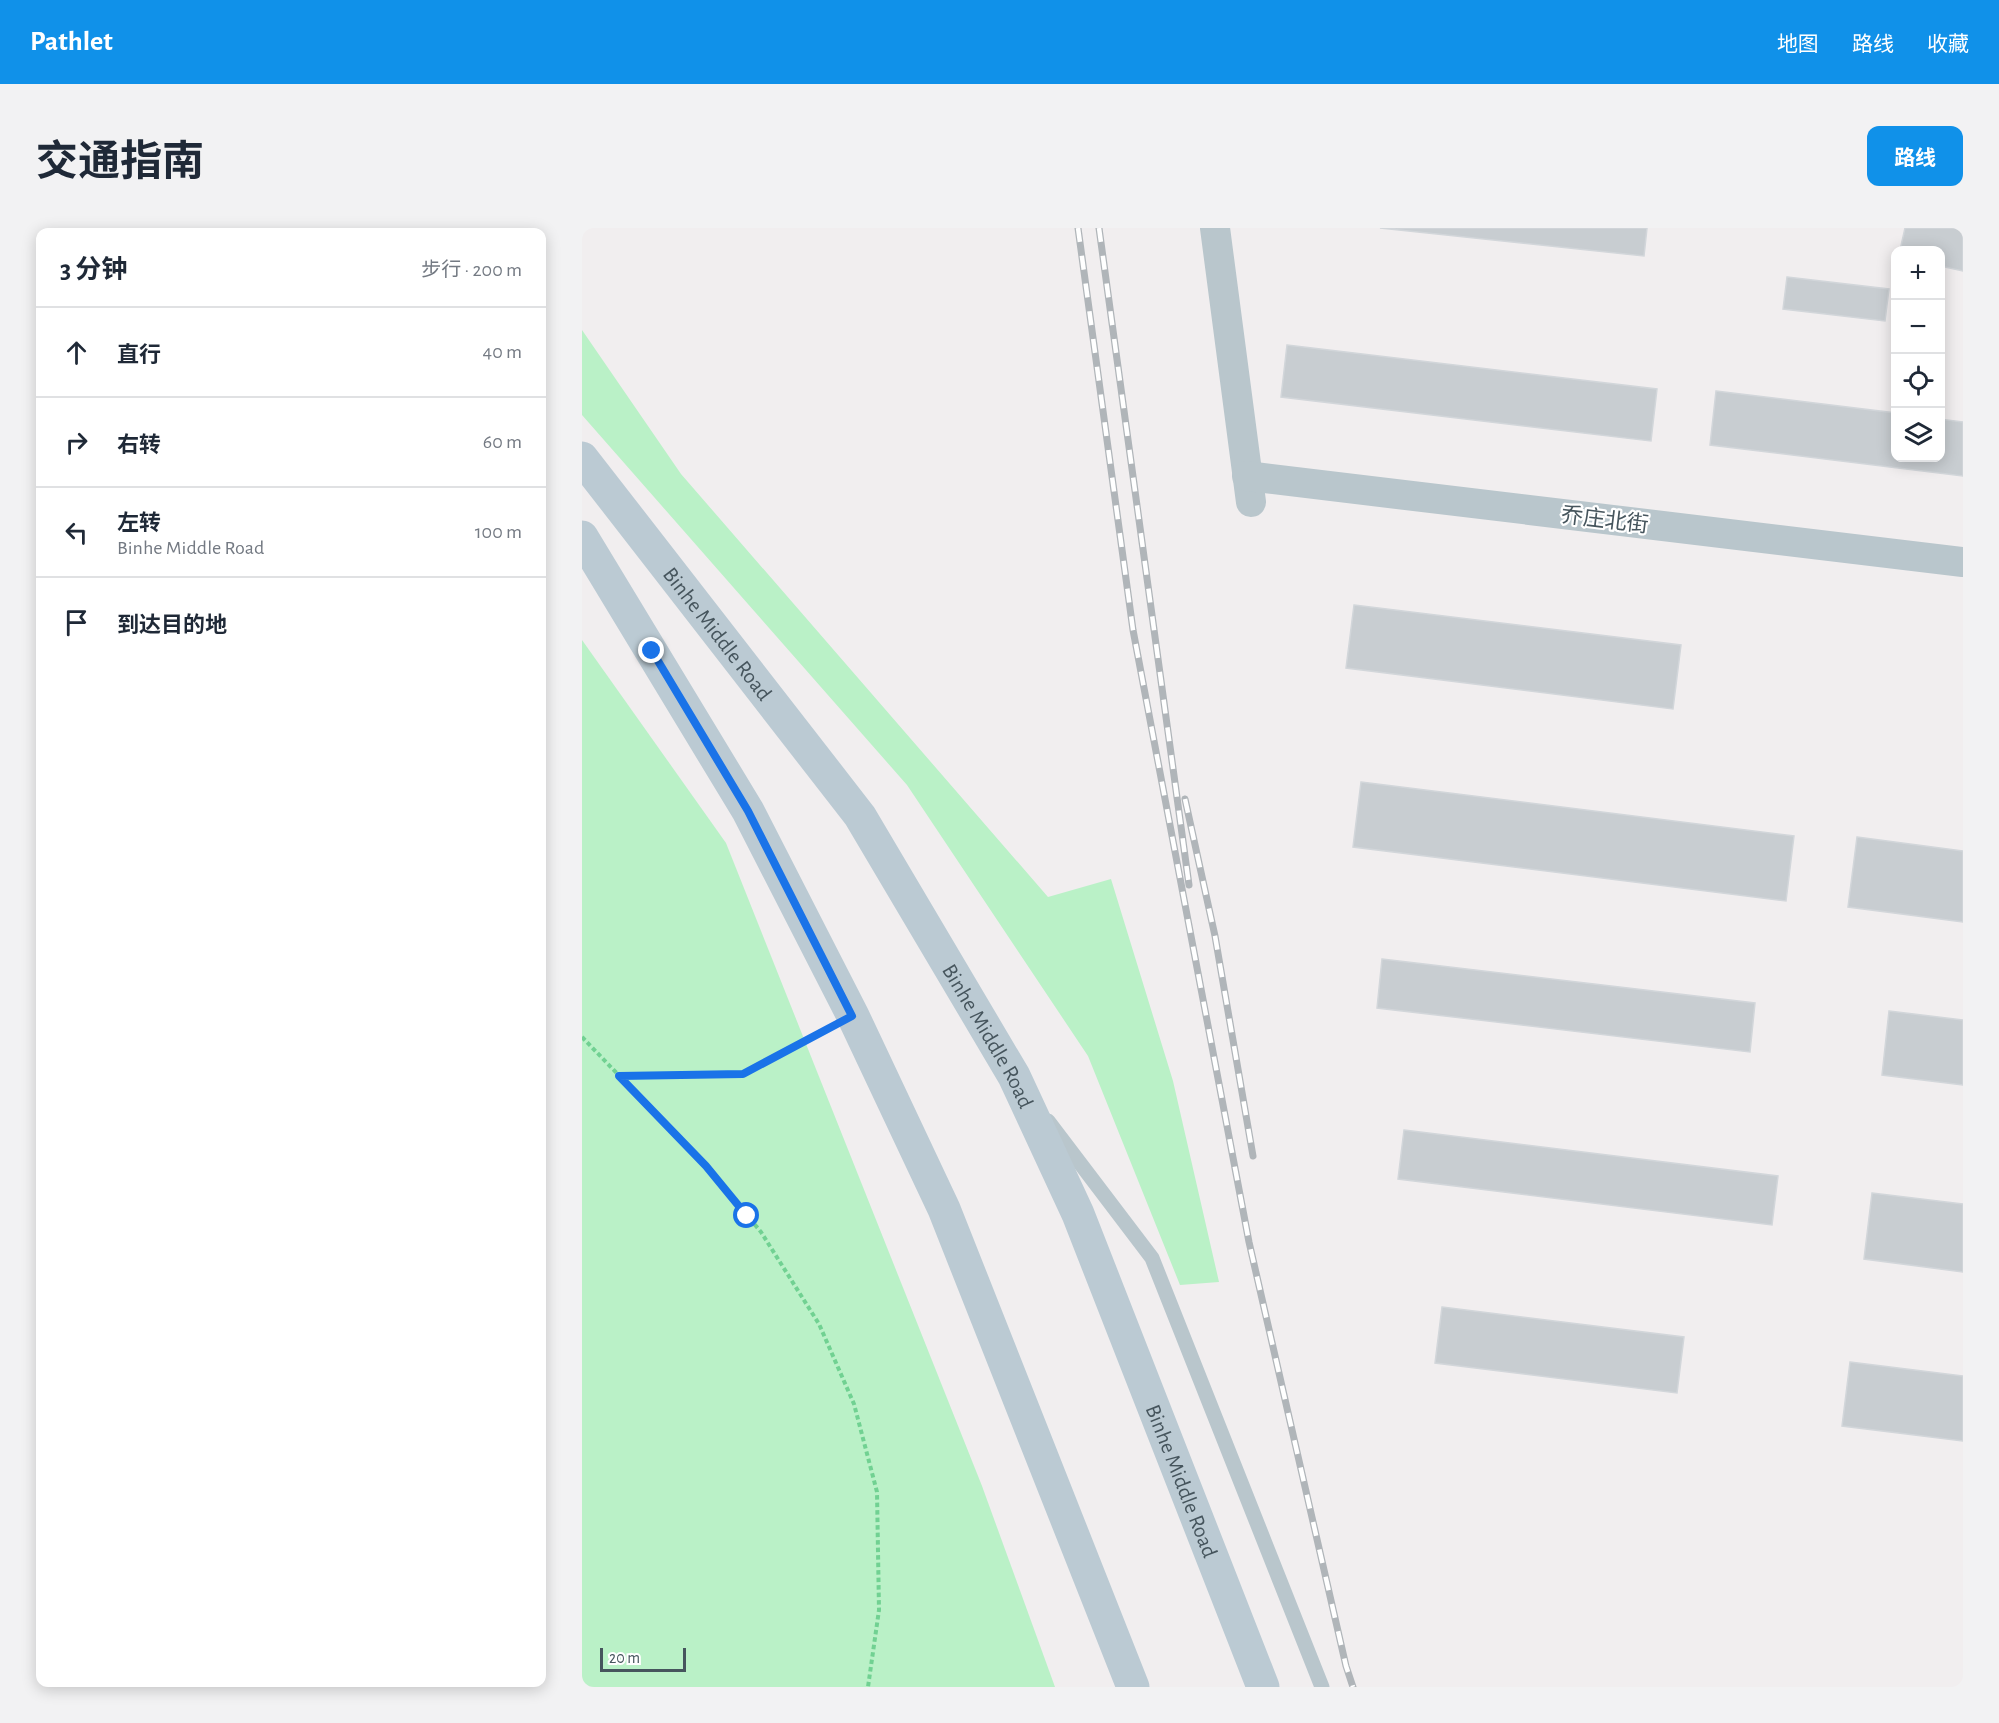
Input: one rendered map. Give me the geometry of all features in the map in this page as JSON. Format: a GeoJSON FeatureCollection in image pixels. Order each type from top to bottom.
{"type":"FeatureCollection","features":[{"type":"Feature","properties":{"kind":"main road","name":"Binhe Middle Road"},"geometry":{"type":"LineString","coordinates":[[582,458],[860,816],[1014,1076],[1078,1214],[1263,1687]]}},
{"type":"Feature","properties":{"kind":"main road"},"geometry":{"type":"LineString","coordinates":[[582,537],[748,811],[852,1016],[944,1209],[1133,1687]]}},
{"type":"Feature","properties":{"kind":"street","name":"乔庄北街"},"geometry":{"type":"LineString","coordinates":[[1215,228],[1249,489],[1963,562]]}},
{"type":"Feature","properties":{"kind":"lane"},"geometry":{"type":"LineString","coordinates":[[1014,1076],[1152,1258],[1322,1687]]}},
{"type":"Feature","properties":{"kind":"path"},"geometry":{"type":"LineString","coordinates":[[619,1076],[743,1074],[852,1016]]}},
{"type":"Feature","properties":{"kind":"path"},"geometry":{"type":"LineString","coordinates":[[582,1036],[706,1166],[761,1232],[819,1324],[854,1404],[877,1492],[879,1610],[868,1687]]}},
{"type":"Feature","properties":{"kind":"green space"},"geometry":{"type":"Polygon","coordinates":[[[582,330],[681,474],[1048,897],[1111,879],[1173,1081],[1219,1282],[1180,1285],[1088,1056],[907,785],[582,415],[582,330]]]}},
{"type":"Feature","properties":{"kind":"green space"},"geometry":{"type":"Polygon","coordinates":[[[582,640],[726,843],[982,1486],[1055,1687],[582,1687],[582,640]]]}},
{"type":"Feature","properties":{"kind":"building"},"geometry":{"type":"Polygon","coordinates":[[[1380,228],[1647,228],[1644,256],[1380,228]]]}},
{"type":"Feature","properties":{"kind":"building"},"geometry":{"type":"Polygon","coordinates":[[[1905,228],[1963,228],[1963,271],[1945,267],[1945,246],[1901,246],[1905,228]]]}},
{"type":"Feature","properties":{"kind":"building"},"geometry":{"type":"Polygon","coordinates":[[[1787,277],[1889,289],[1885,321],[1783,309],[1787,277]]]}},
{"type":"Feature","properties":{"kind":"building"},"geometry":{"type":"Polygon","coordinates":[[[1287,345],[1657,389],[1651,441],[1281,397],[1287,345]]]}},
{"type":"Feature","properties":{"kind":"building"},"geometry":{"type":"Polygon","coordinates":[[[1716,391],[1891,412],[1891,462],[1945,462],[1945,420],[1963,422],[1963,476],[1710,445],[1716,391]]]}},
{"type":"Feature","properties":{"kind":"building"},"geometry":{"type":"Polygon","coordinates":[[[1354,605],[1681,645],[1673,709],[1346,668],[1354,605]]]}},
{"type":"Feature","properties":{"kind":"building"},"geometry":{"type":"Polygon","coordinates":[[[1361,782],[1794,836],[1786,901],[1353,847],[1361,782]]]}},
{"type":"Feature","properties":{"kind":"building"},"geometry":{"type":"Polygon","coordinates":[[[1857,837],[1963,851],[1963,922],[1848,907],[1857,837]]]}},
{"type":"Feature","properties":{"kind":"building"},"geometry":{"type":"Polygon","coordinates":[[[1382,959],[1755,1003],[1750,1052],[1377,1008],[1382,959]]]}},
{"type":"Feature","properties":{"kind":"building"},"geometry":{"type":"Polygon","coordinates":[[[1889,1011],[1963,1020],[1963,1085],[1882,1075],[1889,1011]]]}},
{"type":"Feature","properties":{"kind":"building"},"geometry":{"type":"Polygon","coordinates":[[[1404,1130],[1778,1176],[1772,1225],[1398,1179],[1404,1130]]]}},
{"type":"Feature","properties":{"kind":"building"},"geometry":{"type":"Polygon","coordinates":[[[1872,1193],[1963,1204],[1963,1272],[1864,1259],[1872,1193]]]}},
{"type":"Feature","properties":{"kind":"building"},"geometry":{"type":"Polygon","coordinates":[[[1442,1307],[1684,1337],[1677,1393],[1435,1363],[1442,1307]]]}},
{"type":"Feature","properties":{"kind":"building"},"geometry":{"type":"Polygon","coordinates":[[[1850,1362],[1963,1376],[1963,1441],[1842,1426],[1850,1362]]]}},
{"type":"Feature","properties":{"kind":"railway"},"geometry":{"type":"LineString","coordinates":[[1078,228],[1133,630],[1249,1242],[1346,1666],[1353,1687]]}},
{"type":"Feature","properties":{"kind":"railway"},"geometry":{"type":"LineString","coordinates":[[1099,228],[1189,885]]}},
{"type":"Feature","properties":{"kind":"railway"},"geometry":{"type":"LineString","coordinates":[[1185,799],[1215,936],[1253,1156]]}},
{"type":"Feature","properties":{"kind":"route"},"geometry":{"type":"LineString","coordinates":[[652,651],[748,811],[852,1016],[743,1074],[619,1076],[706,1166],[747,1216]]}}]}
